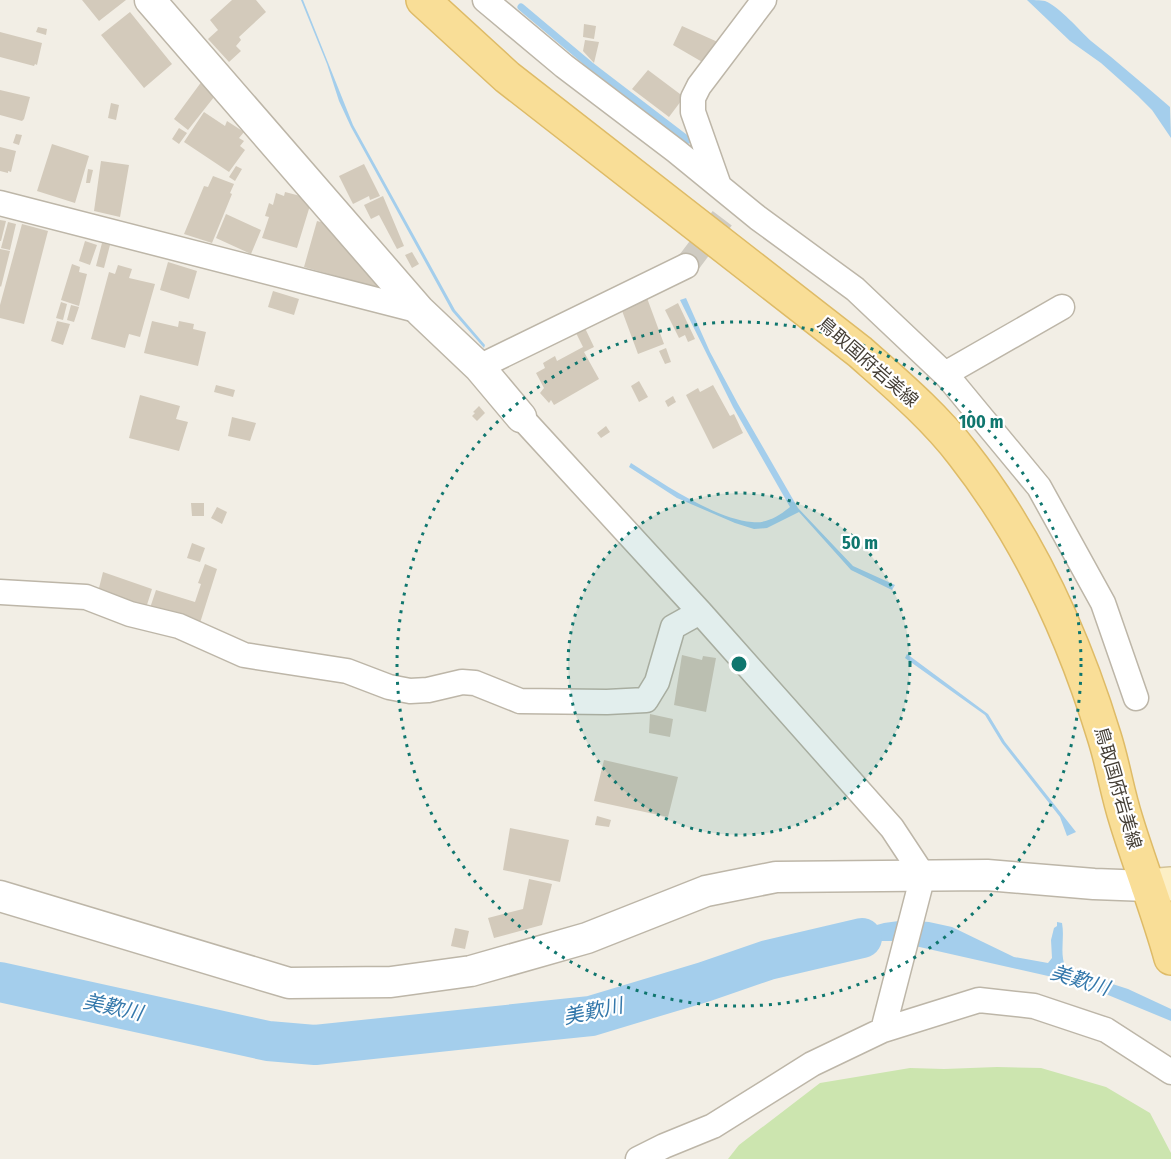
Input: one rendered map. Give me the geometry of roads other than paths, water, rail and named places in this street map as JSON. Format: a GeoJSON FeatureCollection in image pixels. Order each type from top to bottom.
{"type":"FeatureCollection","features":[{"type":"Feature","properties":{"kind":"main road","name":"鳥取国府岩美線"},"geometry":{"type":"LineString","coordinates":[[423,0],[507,77],[860,352],[914,401],[962,453],[1003,510],[1037,568],[1063,620],[1105,737],[1125,818],[1159,885],[1170,953]]}},
{"type":"Feature","properties":{"kind":"street"},"geometry":{"type":"LineString","coordinates":[[150,0],[420,311],[479,367],[521,417],[700,612],[892,828],[923,875],[883,1030]]}},
{"type":"Feature","properties":{"kind":"street"},"geometry":{"type":"LineString","coordinates":[[485,0],[564,66],[719,185],[758,218],[855,289],[945,374],[1039,487],[1103,603],[1136,698]]}},
{"type":"Feature","properties":{"kind":"street"},"geometry":{"type":"LineString","coordinates":[[719,185],[693,112],[693,98],[699,86],[764,0]]}},
{"type":"Feature","properties":{"kind":"street"},"geometry":{"type":"LineString","coordinates":[[0,203],[420,311]]}},
{"type":"Feature","properties":{"kind":"street"},"geometry":{"type":"LineString","coordinates":[[479,367],[686,266]]}},
{"type":"Feature","properties":{"kind":"street"},"geometry":{"type":"LineString","coordinates":[[945,374],[1062,307]]}},
{"type":"Feature","properties":{"kind":"street"},"geometry":{"type":"LineString","coordinates":[[0,591],[86,597],[130,614],[179,626],[244,655],[347,671],[389,687],[410,691],[428,690],[462,682],[475,683],[520,701],[646,700],[657,682],[673,627],[700,612]]}},
{"type":"Feature","properties":{"kind":"street"},"geometry":{"type":"LineString","coordinates":[[0,896],[289,983],[391,982],[471,971],[587,938],[706,891],[776,877],[987,875],[1094,884],[1159,885]]}},
{"type":"Feature","properties":{"kind":"street"},"geometry":{"type":"LineString","coordinates":[[638,1159],[713,1126],[812,1064],[883,1030],[979,1000],[1034,1006],[1106,1030],[1171,1072]]}},
{"type":"Feature","properties":{"kind":"water"},"geometry":{"type":"Polygon","coordinates":[[[301,0],[303,0],[353,125],[455,310],[485,345],[484,348],[452,311],[351,127],[301,0]]]}},
{"type":"Feature","properties":{"kind":"water"},"geometry":{"type":"Polygon","coordinates":[[[1027,0],[1045,1],[1057,8],[1091,41],[1170,107],[1171,138],[1152,110],[1138,96],[1101,63],[1070,41],[1027,0]]]}},
{"type":"Feature","properties":{"kind":"water"},"geometry":{"type":"Polygon","coordinates":[[[686,298],[710,352],[798,508],[853,566],[895,585],[892,590],[851,570],[799,512],[767,528],[754,529],[677,498],[629,467],[631,463],[689,499],[737,519],[752,522],[767,521],[790,507],[733,407],[680,300],[686,298]]]}},
{"type":"Feature","properties":{"kind":"water"},"geometry":{"type":"Polygon","coordinates":[[[907,654],[988,714],[1005,742],[1076,832],[1067,836],[1060,817],[1002,743],[985,715],[905,658],[907,654]]]}},
{"type":"Feature","properties":{"kind":"water"},"geometry":{"type":"Polygon","coordinates":[[[906,920],[952,927],[1014,957],[1048,963],[1052,958],[1051,940],[1054,928],[1057,922],[1062,923],[1063,957],[1066,969],[1128,989],[1171,1009],[1171,1021],[1079,983],[893,941],[875,941],[813,957],[808,944],[884,923],[906,920]]]}},
{"type":"Feature","properties":{"kind":"waterway"},"geometry":{"type":"LineString","coordinates":[[521,7],[590,65],[688,140]]}},
{"type":"Feature","properties":{"kind":"waterway","name":"美歎川"},"geometry":{"type":"LineString","coordinates":[[0,982],[268,1041],[315,1045],[591,1016],[768,960],[862,938]]}},
{"type":"Feature","properties":{"kind":"tunnel"},"geometry":{"type":"LineString","coordinates":[[686,266],[736,200]]}}]}
